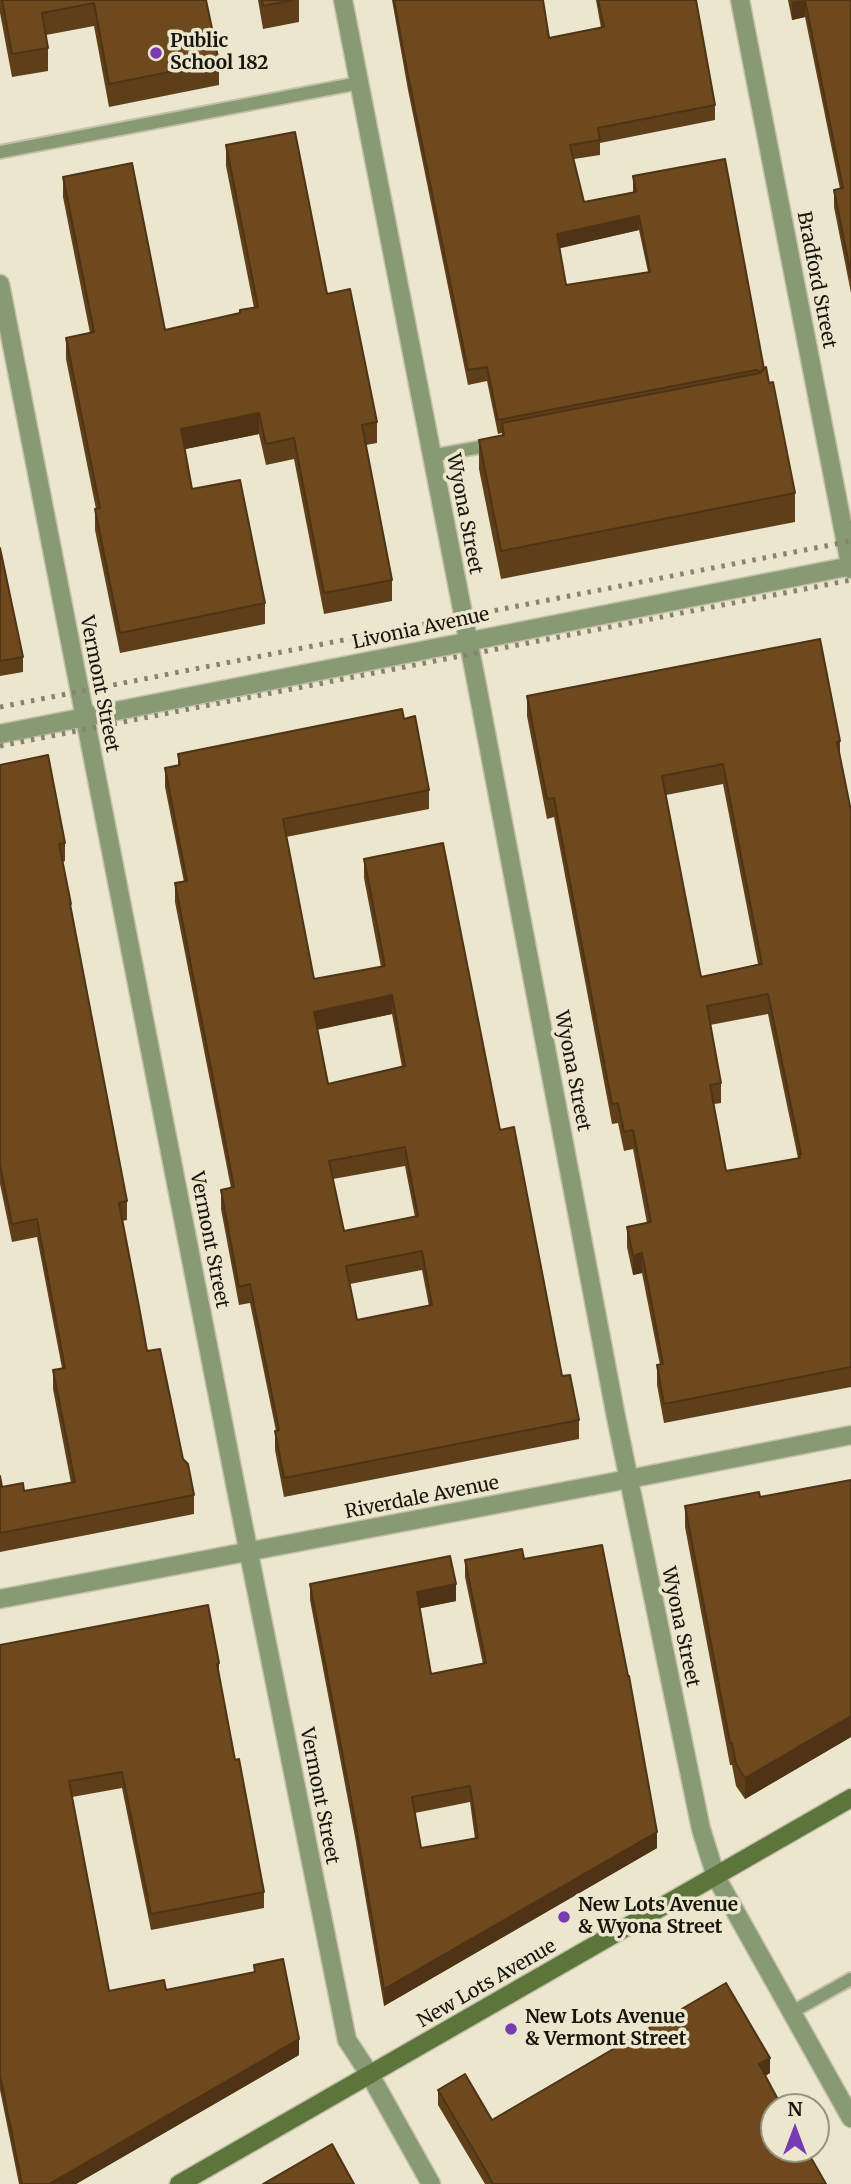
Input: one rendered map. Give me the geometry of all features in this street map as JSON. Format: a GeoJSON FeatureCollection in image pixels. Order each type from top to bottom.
{"type":"FeatureCollection","features":[{"type":"Feature","properties":{"kind":"street","name":"Wyona Street"},"geometry":{"type":"LineString","coordinates":[[343,0],[629,1479],[701,1829],[716,1877],[851,2118]]}},
{"type":"Feature","properties":{"kind":"street","name":"Bradford Street"},"geometry":{"type":"LineString","coordinates":[[740,0],[851,567]]}},
{"type":"Feature","properties":{"kind":"street","name":"Vermont Street"},"geometry":{"type":"LineString","coordinates":[[0,284],[347,2040],[370,2075],[431,2184]]}},
{"type":"Feature","properties":{"kind":"street","name":"Livonia Avenue"},"geometry":{"type":"LineString","coordinates":[[0,734],[851,567]]}},
{"type":"Feature","properties":{"kind":"street","name":"Riverdale Avenue"},"geometry":{"type":"LineString","coordinates":[[0,1599],[851,1435]]}},
{"type":"Feature","properties":{"kind":"street","name":"New Lots Avenue"},"geometry":{"type":"LineString","coordinates":[[179,2184],[716,1877],[849,1804]]}},
{"type":"Feature","properties":{"kind":"lane"},"geometry":{"type":"LineString","coordinates":[[0,152],[359,83]]}},
{"type":"Feature","properties":{"kind":"lane"},"geometry":{"type":"LineString","coordinates":[[431,456],[505,442]]}},
{"type":"Feature","properties":{"kind":"lane"},"geometry":{"type":"LineString","coordinates":[[792,2012],[851,1979]]}},
{"type":"Feature","properties":{"kind":"building","name":"Public School 182"},"geometry":{"type":"Polygon","coordinates":[[[2,0],[206,0],[219,62],[109,84],[94,3],[42,13],[48,48],[12,54],[2,0]]]}},
{"type":"Feature","properties":{"kind":"building"},"geometry":{"type":"Polygon","coordinates":[[[262,0],[293,0],[263,6],[262,0]]]}},
{"type":"Feature","properties":{"kind":"building"},"geometry":{"type":"Polygon","coordinates":[[[394,0],[543,0],[549,38],[604,27],[598,0],[696,0],[715,105],[598,128],[600,140],[570,145],[584,202],[636,192],[633,176],[725,159],[764,369],[761,372],[756,370],[498,420],[487,367],[468,370],[394,0]],[[639,216],[557,234],[566,285],[650,272],[639,216]]]}},
{"type":"Feature","properties":{"kind":"building"},"geometry":{"type":"Polygon","coordinates":[[[805,0],[851,0],[851,275],[834,190],[843,188],[805,0]]]}},
{"type":"Feature","properties":{"kind":"building"},"geometry":{"type":"Polygon","coordinates":[[[295,132],[327,294],[350,289],[377,422],[362,425],[392,580],[324,593],[294,438],[266,444],[259,413],[181,429],[192,489],[240,480],[265,603],[120,633],[95,509],[100,508],[66,338],[94,332],[63,177],[132,163],[165,330],[258,307],[226,145],[295,132]]]}},
{"type":"Feature","properties":{"kind":"building"},"geometry":{"type":"Polygon","coordinates":[[[766,367],[769,383],[773,382],[795,493],[501,551],[479,440],[504,435],[502,423],[760,373],[766,367]]]}},
{"type":"Feature","properties":{"kind":"building"},"geometry":{"type":"Polygon","coordinates":[[[0,548],[23,657],[0,661],[0,548]]]}},
{"type":"Feature","properties":{"kind":"building"},"geometry":{"type":"Polygon","coordinates":[[[820,639],[851,811],[851,1367],[664,1404],[657,1365],[663,1364],[642,1253],[633,1256],[627,1227],[651,1222],[633,1130],[624,1132],[618,1103],[612,1104],[554,798],[547,799],[527,696],[820,639]],[[723,764],[662,776],[701,977],[762,964],[723,764]],[[768,994],[707,1006],[721,1083],[710,1085],[726,1171],[800,1158],[801,1154],[768,994]]]}},
{"type":"Feature","properties":{"kind":"building"},"geometry":{"type":"Polygon","coordinates":[[[402,709],[404,719],[415,716],[429,790],[283,819],[314,979],[385,966],[364,859],[443,843],[500,1130],[514,1127],[562,1376],[570,1375],[579,1420],[284,1478],[275,1431],[279,1430],[250,1284],[239,1287],[221,1190],[234,1187],[175,883],[187,881],[165,768],[180,765],[178,754],[402,709]],[[392,995],[314,1012],[328,1084],[405,1066],[392,995]],[[405,1147],[329,1161],[344,1231],[418,1216],[405,1147]],[[422,1251],[346,1266],[357,1320],[432,1305],[422,1251]]]}},
{"type":"Feature","properties":{"kind":"building"},"geometry":{"type":"Polygon","coordinates":[[[48,755],[65,843],[59,844],[127,1201],[119,1203],[147,1351],[160,1349],[183,1459],[188,1464],[194,1495],[0,1533],[0,1476],[2,1487],[23,1483],[24,1491],[75,1482],[53,1370],[65,1368],[37,1219],[12,1224],[0,1165],[0,765],[48,755]]]}},
{"type":"Feature","properties":{"kind":"building"},"geometry":{"type":"Polygon","coordinates":[[[851,1480],[851,1716],[745,1778],[736,1764],[730,1743],[685,1506],[759,1492],[760,1497],[851,1480]]]}},
{"type":"Feature","properties":{"kind":"building"},"geometry":{"type":"Polygon","coordinates":[[[602,1545],[657,1832],[384,1989],[310,1584],[450,1556],[456,1584],[417,1592],[431,1674],[486,1663],[465,1560],[522,1549],[524,1559],[602,1545]],[[470,1786],[412,1797],[421,1848],[478,1838],[470,1786]]]}},
{"type":"Feature","properties":{"kind":"building"},"geometry":{"type":"Polygon","coordinates":[[[208,1605],[235,1760],[239,1759],[264,1892],[151,1914],[122,1772],[69,1781],[109,1991],[164,1980],[166,1990],[255,1972],[254,1965],[283,1959],[299,2039],[49,2184],[22,2184],[0,2075],[0,1645],[208,1605]]]}},
{"type":"Feature","properties":{"kind":"building"},"geometry":{"type":"Polygon","coordinates":[[[726,1983],[770,2058],[759,2064],[775,2093],[760,2093],[760,2163],[814,2163],[826,2184],[493,2184],[438,2090],[465,2074],[492,2120],[726,1983]]]}},
{"type":"Feature","properties":{"kind":"building"},"geometry":{"type":"Polygon","coordinates":[[[332,2144],[354,2184],[263,2184],[332,2144]]]}},
{"type":"Feature","properties":{"kind":"railway"},"geometry":{"type":"LineString","coordinates":[[0,707],[851,541]]}},
{"type":"Feature","properties":{"kind":"railway"},"geometry":{"type":"LineString","coordinates":[[0,746],[851,580]]}},
{"type":"Feature","properties":{"kind":"place","name":"Public School 182"},"geometry":{"type":"Point","coordinates":[156,53]}},
{"type":"Feature","properties":{"kind":"place","name":"New Lots Avenue & Wyona Street"},"geometry":{"type":"Point","coordinates":[564,1917]}},
{"type":"Feature","properties":{"kind":"place","name":"New Lots Avenue & Vermont Street"},"geometry":{"type":"Point","coordinates":[511,2029]}}]}
